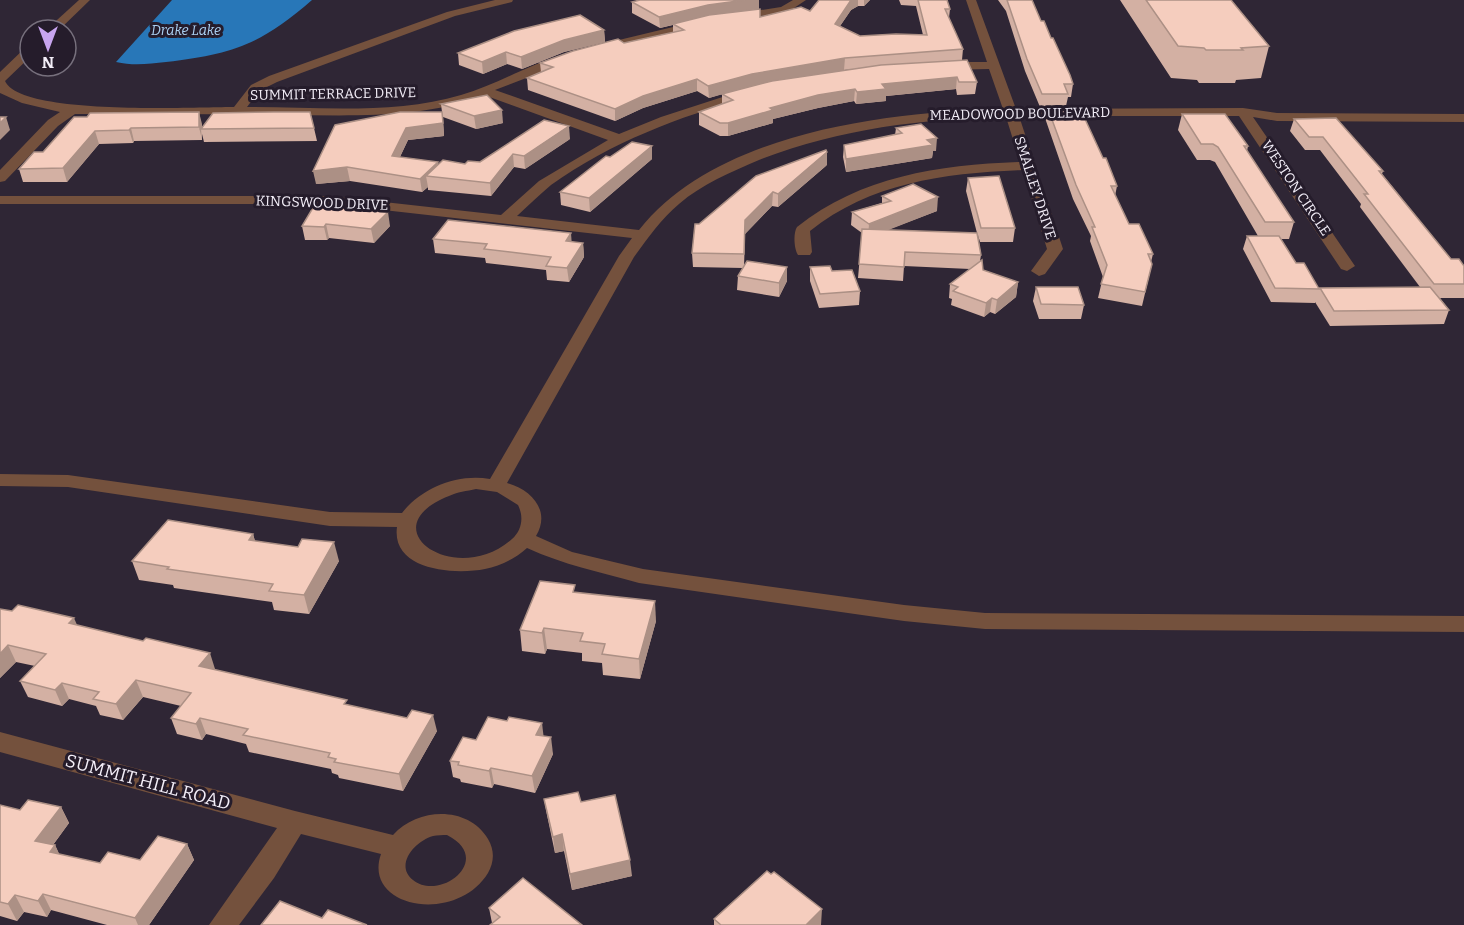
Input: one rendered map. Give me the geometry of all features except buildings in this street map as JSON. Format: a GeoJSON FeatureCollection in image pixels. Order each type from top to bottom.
{"type":"FeatureCollection","features":[{"type":"Feature","properties":{"kind":"street"},"geometry":{"type":"LineString","coordinates":[[66,18],[86,0]]}},
{"type":"Feature","properties":{"kind":"street"},"geometry":{"type":"LineString","coordinates":[[237,111],[255,88],[273,79],[451,14],[508,0]]}},
{"type":"Feature","properties":{"kind":"street"},"geometry":{"type":"LineString","coordinates":[[725,19],[773,13],[794,6],[801,0]]}},
{"type":"Feature","properties":{"kind":"street","name":"SMALLEY DRIVE"},"geometry":{"type":"LineString","coordinates":[[971,0],[1011,112],[1055,249],[1040,271]]}},
{"type":"Feature","properties":{"kind":"street","name":"SUMMIT TERRACE DRIVE"},"geometry":{"type":"LineString","coordinates":[[18,62],[0,81],[1,88],[12,95],[56,108],[237,111],[398,110],[445,103],[485,91],[569,57],[708,21]]}},
{"type":"Feature","properties":{"kind":"street"},"geometry":{"type":"LineString","coordinates":[[931,67],[995,65]]}},
{"type":"Feature","properties":{"kind":"street"},"geometry":{"type":"LineString","coordinates":[[506,218],[550,180],[619,139],[692,109],[761,90]]}},
{"type":"Feature","properties":{"kind":"street"},"geometry":{"type":"LineString","coordinates":[[485,91],[619,139]]}},
{"type":"Feature","properties":{"kind":"street","name":"MEADOWOOD BOULEVARD"},"geometry":{"type":"LineString","coordinates":[[1243,112],[1270,107],[1464,108]]}},
{"type":"Feature","properties":{"kind":"street"},"geometry":{"type":"LineString","coordinates":[[0,178],[53,123],[72,110]]}},
{"type":"Feature","properties":{"kind":"street","name":"MEADOWOOD BOULEVARD"},"geometry":{"type":"LineString","coordinates":[[496,485],[627,256],[642,235],[675,200],[734,165],[780,147],[818,134],[877,122],[933,115],[1011,112],[1243,112],[1276,117],[1464,118]]}},
{"type":"Feature","properties":{"kind":"street","name":"WESTON CIRCLE"},"geometry":{"type":"LineString","coordinates":[[1243,112],[1347,266]]}},
{"type":"Feature","properties":{"kind":"street"},"geometry":{"type":"LineString","coordinates":[[804,252],[802,230],[813,219],[857,196],[905,180],[933,174],[973,168],[1027,165]]}},
{"type":"Feature","properties":{"kind":"street","name":"KINGSWOOD DRIVE"},"geometry":{"type":"LineString","coordinates":[[0,200],[330,200],[642,235]]}},
{"type":"Feature","properties":{"kind":"street"},"geometry":{"type":"LineString","coordinates":[[0,480],[68,481],[330,519],[408,520]]}},
{"type":"Feature","properties":{"kind":"street"},"geometry":{"type":"LineString","coordinates":[[466,484],[496,485],[513,491],[526,500],[532,512],[532,526],[524,539],[511,551],[493,560],[471,565],[450,565],[431,561],[416,552],[407,541],[405,528],[421,502],[437,492],[466,484]]}},
{"type":"Feature","properties":{"kind":"street"},"geometry":{"type":"LineString","coordinates":[[524,539],[567,558],[628,571],[639,576],[904,613],[985,621],[1464,624]]}},
{"type":"Feature","properties":{"kind":"street","name":"SUMMIT HILL ROAD"},"geometry":{"type":"LineString","coordinates":[[0,742],[295,822],[398,847]]}},
{"type":"Feature","properties":{"kind":"street"},"geometry":{"type":"LineString","coordinates":[[223,925],[264,870],[295,822]]}},
{"type":"Feature","properties":{"kind":"water","name":"Drake Lake"},"geometry":{"type":"Polygon","coordinates":[[[172,0],[312,0],[277,28],[228,51],[153,63],[116,62],[172,0]]]}}]}
